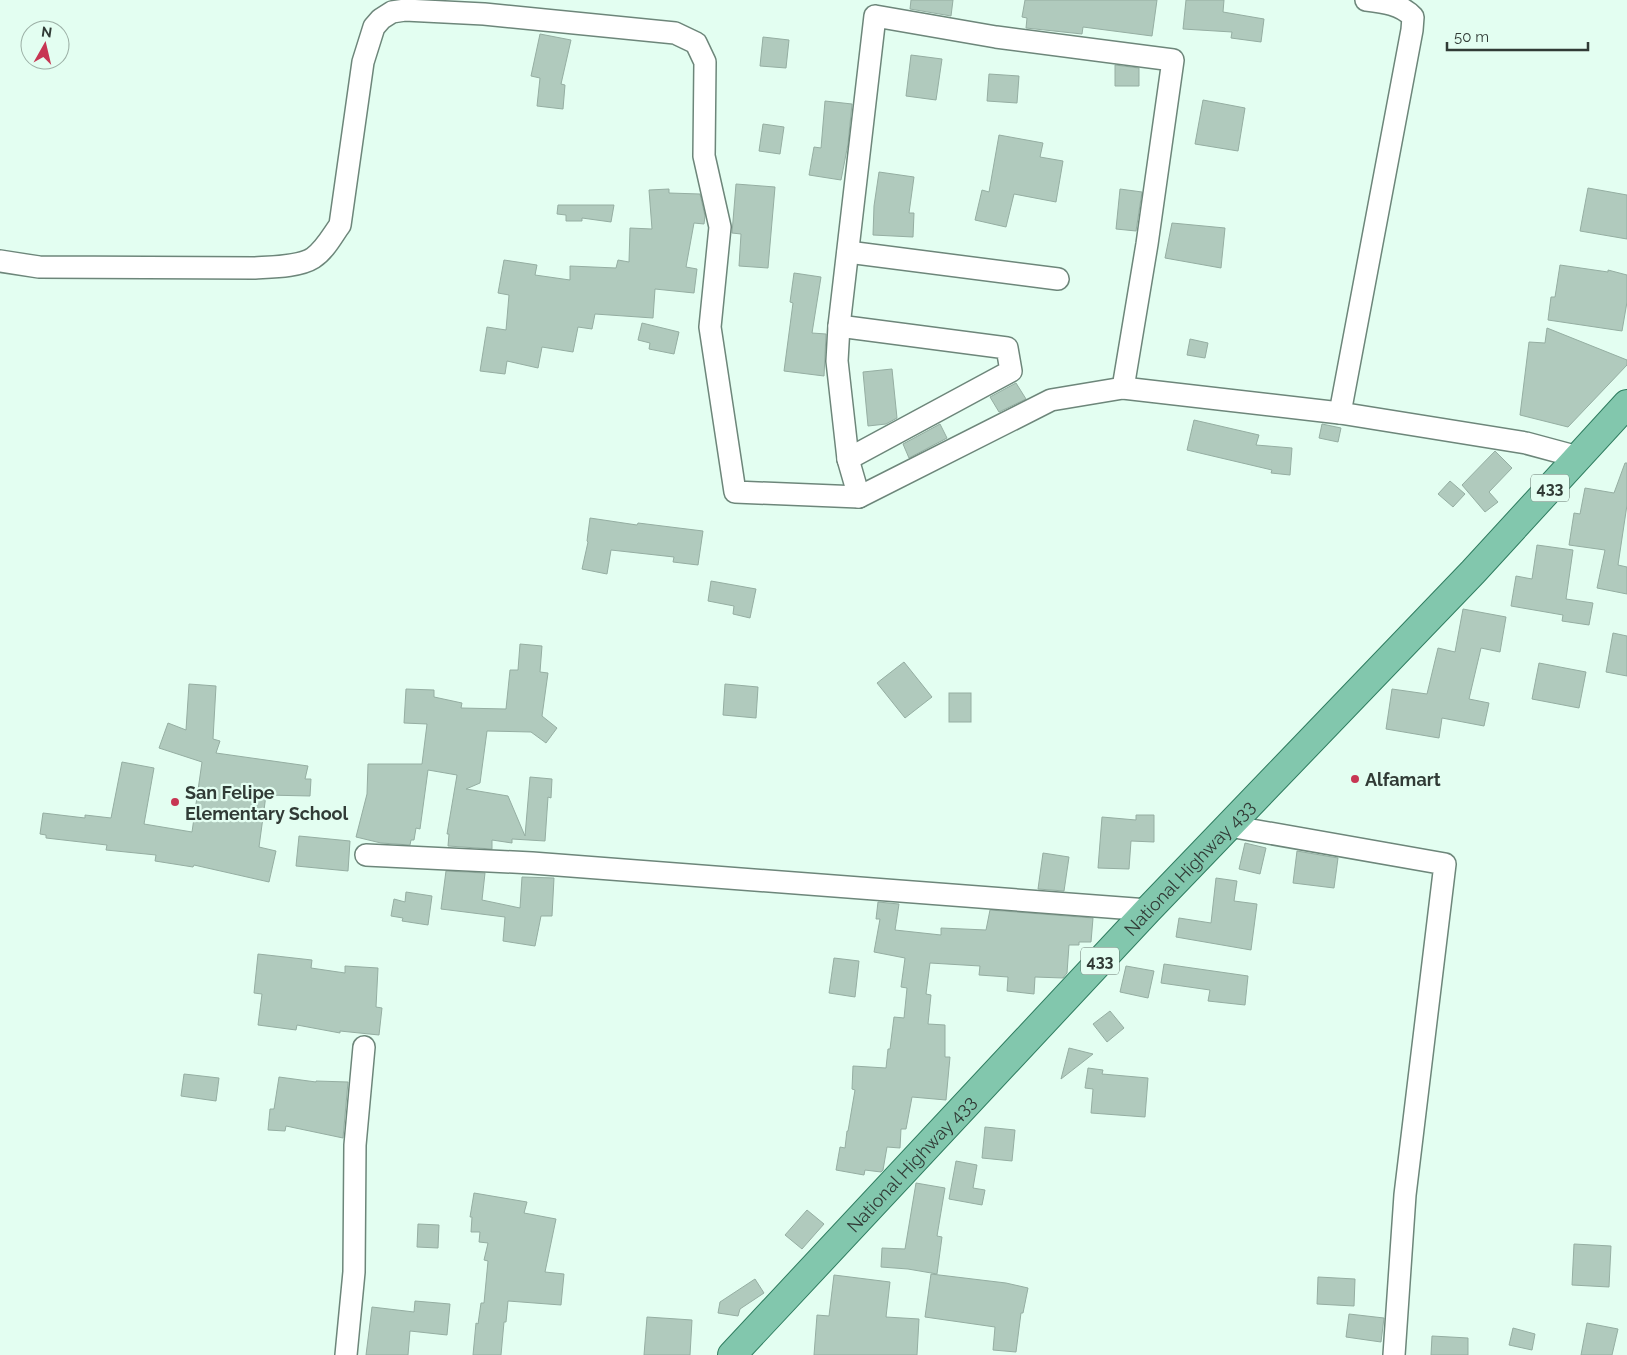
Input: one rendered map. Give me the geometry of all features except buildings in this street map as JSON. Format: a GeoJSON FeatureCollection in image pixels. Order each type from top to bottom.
{"type":"FeatureCollection","features":[{"type":"Feature","properties":{"kind":"main road","name":"National Highway 433"},"geometry":{"type":"LineString","coordinates":[[732,1355],[1148,910],[1473,572],[1627,404]]}},
{"type":"Feature","properties":{"kind":"street"},"geometry":{"type":"LineString","coordinates":[[1340,413],[1413,17],[1406,11],[1388,3],[1366,0]]}},
{"type":"Feature","properties":{"kind":"street"},"geometry":{"type":"LineString","coordinates":[[0,261],[39,267],[255,268],[286,266],[312,258],[326,246],[340,225],[363,62],[374,27],[381,19],[392,12],[405,10],[484,14],[675,34],[696,43],[705,62],[704,156],[720,227],[710,327],[735,492],[859,497],[1051,400],[1123,388],[1340,413],[1526,444],[1578,457]]}},
{"type":"Feature","properties":{"kind":"street"},"geometry":{"type":"LineString","coordinates":[[859,497],[848,459],[837,362],[838,326],[875,16],[996,37],[1173,60],[1147,244],[1123,388]]}},
{"type":"Feature","properties":{"kind":"street"},"geometry":{"type":"LineString","coordinates":[[848,252],[1058,279]]}},
{"type":"Feature","properties":{"kind":"street"},"geometry":{"type":"LineString","coordinates":[[838,326],[1007,348],[1011,371],[848,459]]}},
{"type":"Feature","properties":{"kind":"street"},"geometry":{"type":"LineString","coordinates":[[1229,826],[1445,864],[1405,1194],[1394,1355]]}},
{"type":"Feature","properties":{"kind":"street"},"geometry":{"type":"LineString","coordinates":[[366,855],[532,863],[1148,910]]}},
{"type":"Feature","properties":{"kind":"street"},"geometry":{"type":"LineString","coordinates":[[346,1355],[354,1272],[355,1146],[364,1047]]}},
{"type":"Feature","properties":{"kind":"place","name":"Alfamart"},"geometry":{"type":"Point","coordinates":[1355,779]}},
{"type":"Feature","properties":{"kind":"place","name":"San Felipe Elementary School"},"geometry":{"type":"Point","coordinates":[175,802]}}]}
